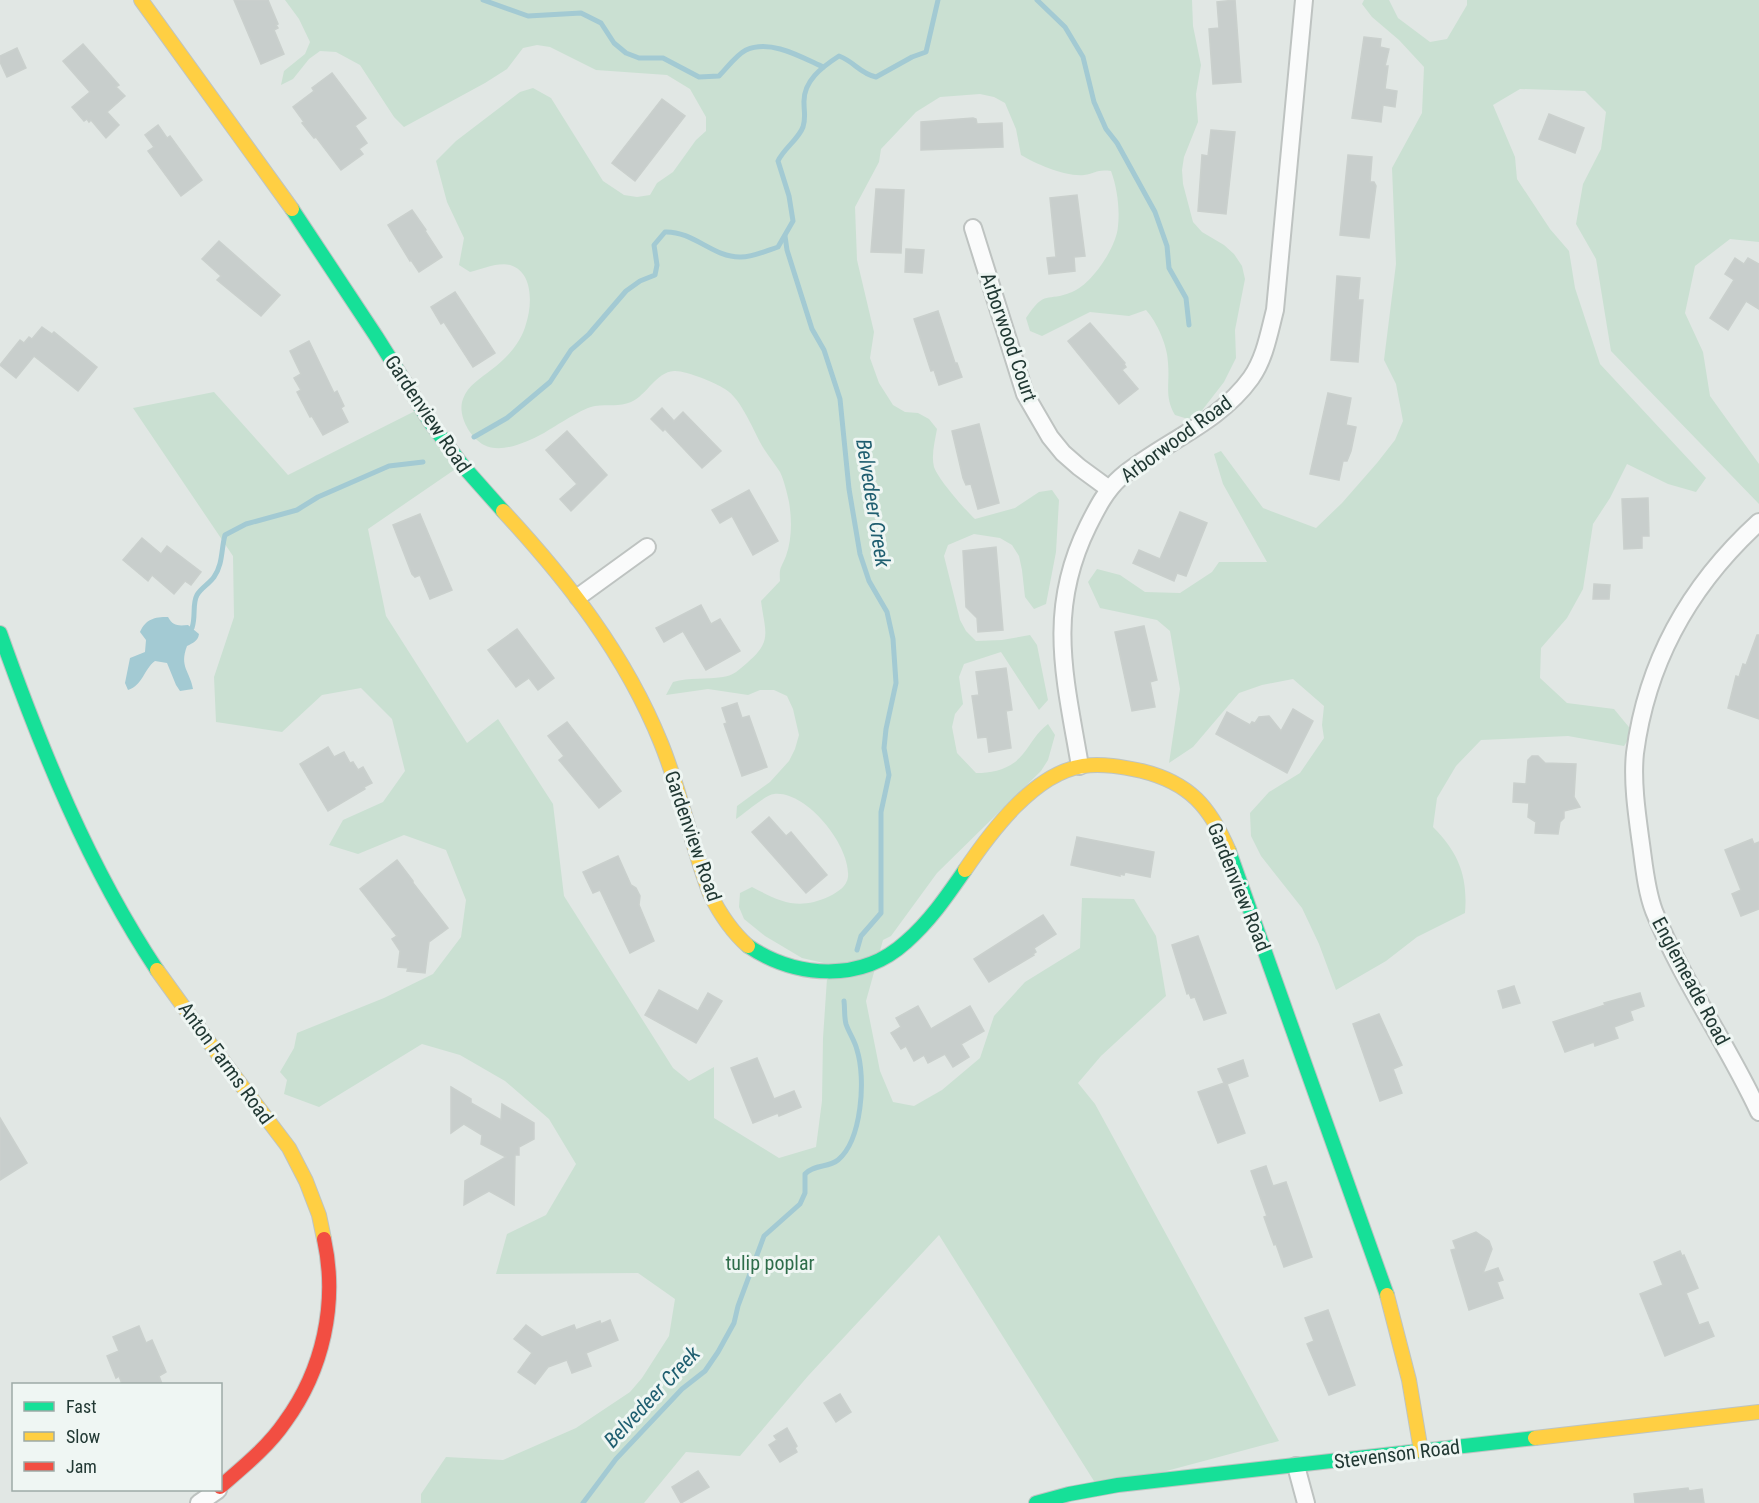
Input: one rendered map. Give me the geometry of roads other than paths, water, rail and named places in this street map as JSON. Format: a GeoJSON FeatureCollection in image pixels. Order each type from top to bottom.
{"type":"FeatureCollection","features":[{"type":"Feature","properties":{"kind":"street","name":"Gardenview Road"},"geometry":{"type":"LineString","coordinates":[[141,0],[269,176],[435,431],[465,471],[542,554],[578,597],[621,662],[641,699],[675,780],[710,894],[732,930],[746,945],[786,965],[808,972],[825,974],[855,969],[893,954],[908,944],[923,929],[992,831],[1013,806],[1044,783],[1080,766],[1107,766],[1156,774],[1175,781],[1190,791],[1216,822],[1240,879],[1392,1310],[1409,1380],[1421,1451]]}},
{"type":"Feature","properties":{"kind":"street","name":"Arborwood Road"},"geometry":{"type":"LineString","coordinates":[[1080,766],[1062,666],[1062,617],[1067,579],[1084,534],[1099,503],[1109,489],[1152,455],[1201,425],[1232,399],[1251,377],[1265,350],[1275,310],[1304,0]]}},
{"type":"Feature","properties":{"kind":"street","name":"Arborwood Court"},"geometry":{"type":"LineString","coordinates":[[973,228],[1025,394],[1050,437],[1063,453],[1109,489]]}},
{"type":"Feature","properties":{"kind":"street","name":"Englemeade Road"},"geometry":{"type":"LineString","coordinates":[[1759,522],[1733,545],[1701,584],[1677,623],[1658,662],[1645,702],[1635,755],[1636,812],[1653,907],[1671,951],[1729,1053],[1759,1112]]}},
{"type":"Feature","properties":{"kind":"street"},"geometry":{"type":"LineString","coordinates":[[578,597],[647,546]]}},
{"type":"Feature","properties":{"kind":"street","name":"Anton Farms Road"},"geometry":{"type":"LineString","coordinates":[[0,633],[27,711],[75,824],[112,895],[173,992],[289,1148],[304,1173],[322,1228],[330,1273],[329,1298],[320,1351],[313,1374],[286,1422],[256,1456],[222,1485]]}},
{"type":"Feature","properties":{"kind":"street","name":"Stevenson Road"},"geometry":{"type":"LineString","coordinates":[[1036,1503],[1118,1485],[1759,1412]]}},
{"type":"Feature","properties":{"kind":"street"},"geometry":{"type":"LineString","coordinates":[[1296,1466],[1306,1503]]}},
{"type":"Feature","properties":{"kind":"street","name":"Anton Farms Road"},"geometry":{"type":"LineString","coordinates":[[199,1503],[215,1491]]}},
{"type":"Feature","properties":{"kind":"water"},"geometry":{"type":"Polygon","coordinates":[[[168,617],[174,624],[188,625],[199,634],[193,643],[187,646],[184,659],[193,689],[180,691],[167,663],[155,661],[140,681],[128,690],[125,683],[130,658],[145,652],[146,640],[140,632],[142,628],[151,620],[168,617]]]}},
{"type":"Feature","properties":{"kind":"waterway"},"geometry":{"type":"LineString","coordinates":[[483,0],[528,16],[581,13],[601,23],[614,43],[626,53],[639,58],[663,58],[699,77],[719,76],[739,55],[756,47],[776,48],[796,54],[823,67]]}},
{"type":"Feature","properties":{"kind":"waterway"},"geometry":{"type":"LineString","coordinates":[[474,437],[507,418],[550,382],[571,350],[589,334],[626,291],[640,281],[655,275],[657,265],[654,245],[665,232],[685,236],[731,256],[750,256],[778,247],[793,221],[789,196],[778,161],[803,127],[805,95],[810,81],[820,70],[839,56],[865,73],[876,77],[926,52],[938,0]]}},
{"type":"Feature","properties":{"kind":"waterway"},"geometry":{"type":"LineString","coordinates":[[1037,0],[1065,27],[1083,57],[1094,102],[1106,129],[1117,143],[1155,212],[1167,246],[1169,268],[1186,298],[1189,325]]}},
{"type":"Feature","properties":{"kind":"waterway","name":"Belvedeer Creek"},"geometry":{"type":"LineString","coordinates":[[785,236],[787,250],[812,329],[824,350],[840,399],[849,489],[860,554],[869,581],[887,612],[893,639],[896,683],[884,748],[889,775],[881,812],[881,913],[861,936],[857,950]]}},
{"type":"Feature","properties":{"kind":"waterway"},"geometry":{"type":"LineString","coordinates":[[192,628],[196,599],[217,572],[225,535],[246,524],[297,510],[318,497],[389,466],[423,462]]}},
{"type":"Feature","properties":{"kind":"waterway","name":"Belvedeer Creek"},"geometry":{"type":"LineString","coordinates":[[583,1503],[616,1459],[682,1389],[705,1371],[718,1352],[734,1323],[764,1236],[800,1204],[805,1193],[805,1174],[838,1160],[846,1151],[857,1124],[861,1076],[856,1047],[845,1021],[844,1001]]}},
{"type":"Feature","properties":{"kind":"park label","name":"tulip poplar"},"geometry":{"type":"Point","coordinates":[770,1263]}}]}
